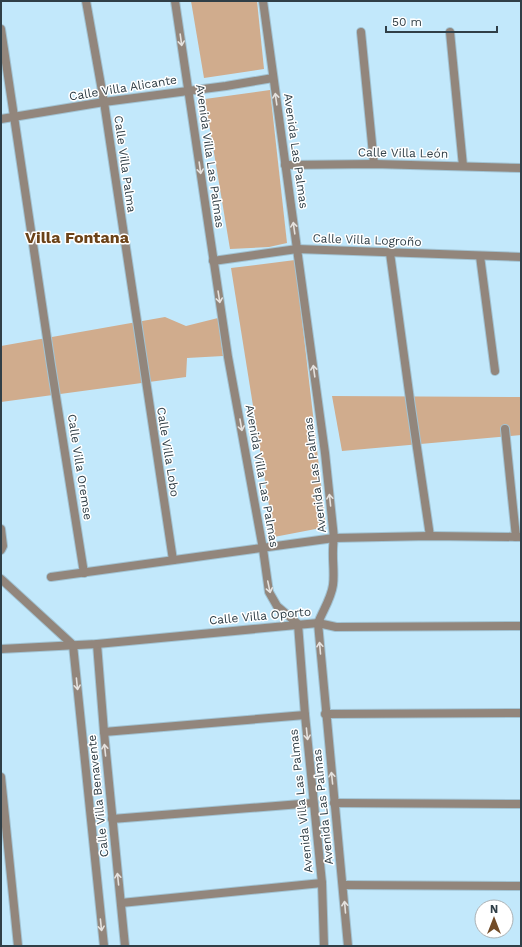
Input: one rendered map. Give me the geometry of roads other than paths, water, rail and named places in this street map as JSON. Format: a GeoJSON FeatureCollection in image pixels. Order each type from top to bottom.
{"type":"FeatureCollection","features":[{"type":"Feature","properties":{"kind":"street","name":"Calle Villa Palma"},"geometry":{"type":"LineString","coordinates":[[86,1],[104,102],[140,348]]}},
{"type":"Feature","properties":{"kind":"street","name":"Avenida Villa Las Palmas"},"geometry":{"type":"LineString","coordinates":[[175,1],[228,357],[264,549],[269,592],[277,606],[298,624],[305,715],[322,883],[324,946]]}},
{"type":"Feature","properties":{"kind":"street","name":"Avenida Las Palmas"},"geometry":{"type":"LineString","coordinates":[[263,1],[325,453],[334,538],[332,552],[333,584],[330,598],[318,623],[348,946]]}},
{"type":"Feature","properties":{"kind":"street","name":"Calle Villa Oremse"},"geometry":{"type":"LineString","coordinates":[[1,29],[51,365],[84,573]]}},
{"type":"Feature","properties":{"kind":"street"},"geometry":{"type":"LineString","coordinates":[[361,32],[374,164]]}},
{"type":"Feature","properties":{"kind":"street"},"geometry":{"type":"LineString","coordinates":[[450,32],[463,166]]}},
{"type":"Feature","properties":{"kind":"street","name":"Calle Villa Alicante"},"geometry":{"type":"LineString","coordinates":[[1,119],[104,102],[226,86],[273,78]]}},
{"type":"Feature","properties":{"kind":"street","name":"Calle Villa León"},"geometry":{"type":"LineString","coordinates":[[285,165],[374,164],[521,168]]}},
{"type":"Feature","properties":{"kind":"street","name":"Calle Villa Logroño"},"geometry":{"type":"LineString","coordinates":[[213,261],[297,249],[521,257]]}},
{"type":"Feature","properties":{"kind":"street"},"geometry":{"type":"LineString","coordinates":[[390,253],[430,536]]}},
{"type":"Feature","properties":{"kind":"street"},"geometry":{"type":"LineString","coordinates":[[480,256],[495,371]]}},
{"type":"Feature","properties":{"kind":"street","name":"Calle Villa Lobo"},"geometry":{"type":"LineString","coordinates":[[140,348],[173,560]]}},
{"type":"Feature","properties":{"kind":"street"},"geometry":{"type":"LineString","coordinates":[[51,577],[264,549],[334,538],[430,536],[519,537],[505,429]]}},
{"type":"Feature","properties":{"kind":"street"},"geometry":{"type":"LineString","coordinates":[[1,529],[3,546],[1,550]]}},
{"type":"Feature","properties":{"kind":"street"},"geometry":{"type":"LineString","coordinates":[[1,579],[73,645]]}},
{"type":"Feature","properties":{"kind":"street","name":"Calle Villa Oporto"},"geometry":{"type":"LineString","coordinates":[[1,649],[97,644],[318,623],[336,627],[521,626]]}},
{"type":"Feature","properties":{"kind":"street","name":"Calle Villa Benavente"},"geometry":{"type":"LineString","coordinates":[[97,644],[112,819],[125,946]]}},
{"type":"Feature","properties":{"kind":"street","name":"Calle Villa Benavente"},"geometry":{"type":"LineString","coordinates":[[73,645],[104,946]]}},
{"type":"Feature","properties":{"kind":"street"},"geometry":{"type":"LineString","coordinates":[[326,714],[521,713]]}},
{"type":"Feature","properties":{"kind":"street"},"geometry":{"type":"LineString","coordinates":[[104,732],[305,715]]}},
{"type":"Feature","properties":{"kind":"street"},"geometry":{"type":"LineString","coordinates":[[1,777],[18,946]]}},
{"type":"Feature","properties":{"kind":"street"},"geometry":{"type":"LineString","coordinates":[[112,819],[314,803]]}},
{"type":"Feature","properties":{"kind":"street"},"geometry":{"type":"LineString","coordinates":[[334,803],[521,804]]}},
{"type":"Feature","properties":{"kind":"street"},"geometry":{"type":"LineString","coordinates":[[120,903],[322,883]]}},
{"type":"Feature","properties":{"kind":"street"},"geometry":{"type":"LineString","coordinates":[[342,885],[521,886]]}},
{"type":"Feature","properties":{"kind":"district","name":"Villa Fontana"},"geometry":{"type":"Point","coordinates":[77,237]}}]}
